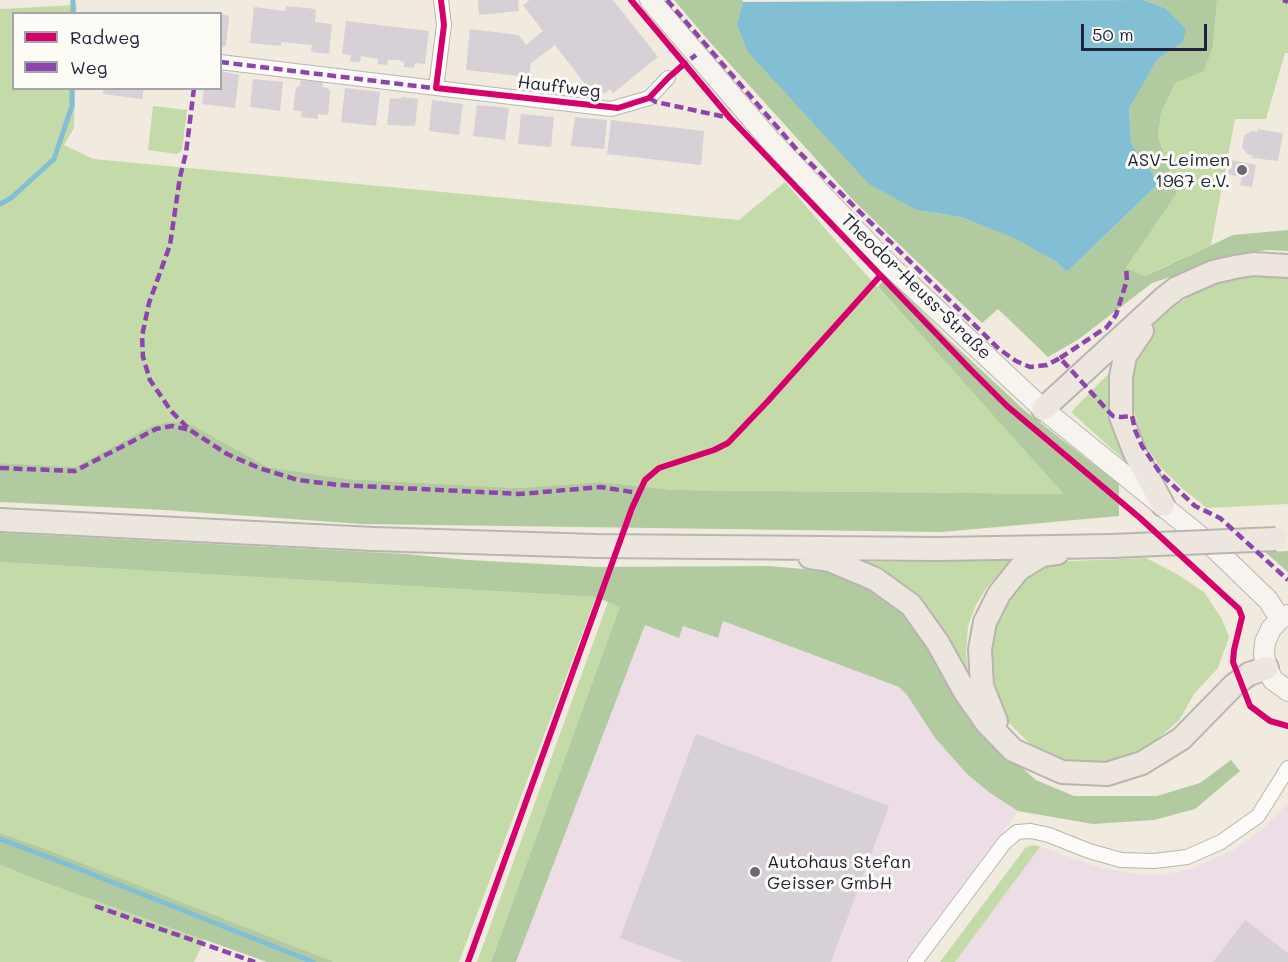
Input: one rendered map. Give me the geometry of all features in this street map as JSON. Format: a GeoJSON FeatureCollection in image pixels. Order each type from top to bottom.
{"type":"FeatureCollection","features":[{"type":"Feature","properties":{"kind":"main road"},"geometry":{"type":"LineString","coordinates":[[1043,409],[1164,298],[1193,280],[1213,272],[1253,264],[1288,266]]}},
{"type":"Feature","properties":{"kind":"main road"},"geometry":{"type":"LineString","coordinates":[[1163,505],[1135,453],[1121,417],[1121,377],[1125,356],[1164,298]]}},
{"type":"Feature","properties":{"kind":"main road"},"geometry":{"type":"LineString","coordinates":[[0,520],[373,539],[596,546],[938,549],[1112,546],[1282,538]]}},
{"type":"Feature","properties":{"kind":"main road"},"geometry":{"type":"LineString","coordinates":[[1012,750],[994,718],[982,686],[980,649],[985,622],[999,594],[1019,569],[1042,555],[1112,546]]}},
{"type":"Feature","properties":{"kind":"main road"},"geometry":{"type":"LineString","coordinates":[[758,548],[830,560],[875,579],[911,605],[938,643],[965,692],[986,722],[1012,750],[1062,772],[1107,774],[1142,763],[1181,739],[1234,685],[1249,674],[1267,668]]}},
{"type":"Feature","properties":{"kind":"street"},"geometry":{"type":"LineString","coordinates":[[436,88],[444,25],[441,0]]}},
{"type":"Feature","properties":{"kind":"street","name":"Theodor-Heuss-Straße"},"geometry":{"type":"LineString","coordinates":[[650,0],[770,140],[889,265],[1043,409],[1211,545],[1284,617]]}},
{"type":"Feature","properties":{"kind":"street","name":"Hauffweg"},"geometry":{"type":"LineString","coordinates":[[222,62],[611,109],[649,98],[668,78]]}},
{"type":"Feature","properties":{"kind":"street"},"geometry":{"type":"LineString","coordinates":[[1284,617],[1271,629],[1265,642],[1264,655],[1273,680],[1288,691]]}},
{"type":"Feature","properties":{"kind":"street"},"geometry":{"type":"LineString","coordinates":[[915,962],[1011,835],[1030,831],[1049,835],[1089,851],[1121,860],[1154,861],[1187,857],[1221,842],[1258,816],[1288,768]]}},
{"type":"Feature","properties":{"kind":"shaded area"},"geometry":{"type":"Polygon","coordinates":[[[723,620],[899,687],[907,695],[935,738],[967,774],[990,793],[1018,811],[904,962],[516,962],[645,625],[679,638],[683,626],[718,638],[723,620]]]}},
{"type":"Feature","properties":{"kind":"shaded area"},"geometry":{"type":"Polygon","coordinates":[[[1288,803],[1288,962],[955,962],[1040,847],[1104,869],[1136,874],[1166,874],[1194,868],[1234,850],[1262,830],[1288,803]]]}},
{"type":"Feature","properties":{"kind":"green space"},"geometry":{"type":"Polygon","coordinates":[[[674,0],[742,0],[737,24],[917,210],[961,217],[1015,238],[1055,261],[1067,272],[1159,183],[1131,143],[1129,107],[1157,60],[1183,42],[1165,8],[1143,0],[1217,0],[1213,46],[1204,71],[1175,83],[1161,113],[1158,136],[1177,193],[1126,268],[1145,276],[1233,235],[1288,230],[1288,251],[1267,250],[1241,254],[1152,283],[1079,339],[1048,357],[998,309],[982,323],[906,251],[854,201],[674,0]]]}},
{"type":"Feature","properties":{"kind":"green space"},"geometry":{"type":"Polygon","coordinates":[[[1217,0],[1288,0],[1288,53],[1285,53],[1266,119],[1235,119],[1211,245],[1144,276],[1126,268],[1177,193],[1158,136],[1161,113],[1175,83],[1204,70],[1213,46],[1217,0]]]}},
{"type":"Feature","properties":{"kind":"green space"},"geometry":{"type":"Polygon","coordinates":[[[77,5],[76,12],[12,12],[12,90],[75,90],[74,128],[64,145],[93,159],[739,220],[785,182],[1065,494],[674,490],[600,482],[517,488],[347,479],[268,467],[192,425],[151,426],[75,467],[0,463],[0,9],[77,5]]]}},
{"type":"Feature","properties":{"kind":"green space"},"geometry":{"type":"Polygon","coordinates":[[[153,106],[187,110],[182,150],[177,154],[148,150],[153,106]]]}},
{"type":"Feature","properties":{"kind":"green space"},"geometry":{"type":"Polygon","coordinates":[[[887,275],[947,338],[1024,410],[1119,484],[1119,516],[942,532],[362,524],[164,510],[0,502],[0,463],[75,467],[151,426],[172,422],[192,425],[268,467],[347,479],[517,488],[600,482],[674,490],[1064,494],[878,287],[887,275]]]}},
{"type":"Feature","properties":{"kind":"green space"},"geometry":{"type":"Polygon","coordinates":[[[1260,275],[1288,276],[1288,504],[1207,508],[1160,467],[1145,444],[1134,412],[1130,382],[1140,343],[1166,310],[1210,285],[1260,275]]]}},
{"type":"Feature","properties":{"kind":"green space"},"geometry":{"type":"Polygon","coordinates":[[[1112,370],[1110,405],[1126,459],[1124,460],[1071,412],[1112,370]]]}},
{"type":"Feature","properties":{"kind":"green space"},"geometry":{"type":"Polygon","coordinates":[[[0,533],[406,554],[598,567],[768,566],[827,571],[877,590],[908,614],[998,747],[1036,780],[1074,796],[1157,796],[1200,783],[1231,760],[1240,771],[1195,809],[1154,820],[1093,824],[1018,811],[990,793],[967,774],[935,738],[907,695],[899,687],[723,621],[718,638],[683,626],[679,638],[645,625],[516,962],[491,962],[620,607],[596,597],[0,562],[0,533]]]}},
{"type":"Feature","properties":{"kind":"green space"},"geometry":{"type":"Polygon","coordinates":[[[1288,551],[1288,572],[1265,552],[1288,551]]]}},
{"type":"Feature","properties":{"kind":"green space"},"geometry":{"type":"Polygon","coordinates":[[[1146,558],[1204,592],[1222,619],[1229,637],[1218,668],[1194,694],[1180,719],[1152,744],[1121,759],[1091,764],[1061,762],[1033,747],[1009,723],[997,695],[992,667],[991,641],[997,615],[1026,575],[1048,562],[1146,558]]]}},
{"type":"Feature","properties":{"kind":"green space"},"geometry":{"type":"Polygon","coordinates":[[[1016,560],[1002,570],[987,587],[976,605],[968,626],[966,652],[969,680],[861,562],[1016,560]]]}},
{"type":"Feature","properties":{"kind":"green space"},"geometry":{"type":"Polygon","coordinates":[[[0,562],[596,597],[459,962],[334,962],[0,833],[0,562]]]}},
{"type":"Feature","properties":{"kind":"green space"},"geometry":{"type":"Polygon","coordinates":[[[608,602],[621,607],[491,962],[477,962],[608,602]]]}},
{"type":"Feature","properties":{"kind":"green space"},"geometry":{"type":"Polygon","coordinates":[[[0,833],[334,962],[267,962],[43,882],[0,865],[0,833]]]}},
{"type":"Feature","properties":{"kind":"green space"},"geometry":{"type":"Polygon","coordinates":[[[1035,845],[1040,847],[955,962],[940,962],[1026,847],[1035,845]]]}},
{"type":"Feature","properties":{"kind":"green space"},"geometry":{"type":"Polygon","coordinates":[[[0,865],[205,939],[194,962],[0,962],[0,865]]]}},
{"type":"Feature","properties":{"kind":"water"},"geometry":{"type":"Polygon","coordinates":[[[1143,0],[1165,8],[1186,29],[1183,42],[1157,60],[1129,108],[1131,143],[1159,183],[1067,272],[1055,261],[1014,238],[961,217],[917,210],[869,184],[748,52],[737,24],[743,2],[1143,0]]]}},
{"type":"Feature","properties":{"kind":"building"},"geometry":{"type":"Polygon","coordinates":[[[478,0],[518,0],[519,11],[479,15],[478,0]]]}},
{"type":"Feature","properties":{"kind":"building"},"geometry":{"type":"Polygon","coordinates":[[[530,0],[613,0],[658,57],[613,93],[610,89],[604,94],[596,83],[589,89],[555,45],[531,63],[529,77],[466,70],[470,29],[519,35],[526,45],[543,31],[523,5],[530,0]]]}},
{"type":"Feature","properties":{"kind":"building"},"geometry":{"type":"Polygon","coordinates":[[[286,6],[316,9],[315,22],[332,24],[329,54],[311,52],[312,45],[281,42],[281,46],[250,43],[254,7],[285,11],[286,6]]]}},
{"type":"Feature","properties":{"kind":"building"},"geometry":{"type":"Polygon","coordinates":[[[222,14],[229,18],[224,47],[222,46],[222,14]]]}},
{"type":"Feature","properties":{"kind":"building"},"geometry":{"type":"Polygon","coordinates":[[[346,21],[429,31],[425,64],[415,63],[414,68],[404,67],[405,62],[388,60],[387,65],[378,64],[378,59],[361,56],[360,62],[350,61],[351,55],[342,54],[346,21]]]}},
{"type":"Feature","properties":{"kind":"building"},"geometry":{"type":"Polygon","coordinates":[[[222,71],[239,75],[235,108],[202,104],[204,90],[222,90],[222,71]]]}},
{"type":"Feature","properties":{"kind":"building"},"geometry":{"type":"Polygon","coordinates":[[[253,79],[283,82],[280,111],[250,107],[253,79]]]}},
{"type":"Feature","properties":{"kind":"building"},"geometry":{"type":"Polygon","coordinates":[[[301,80],[323,82],[322,87],[328,88],[330,92],[328,115],[318,114],[318,119],[301,117],[302,111],[293,110],[296,88],[300,85],[301,80]]]}},
{"type":"Feature","properties":{"kind":"building"},"geometry":{"type":"Polygon","coordinates":[[[345,88],[380,92],[376,126],[341,122],[345,88]]]}},
{"type":"Feature","properties":{"kind":"building"},"geometry":{"type":"Polygon","coordinates":[[[104,90],[144,90],[142,99],[103,94],[104,90]]]}},
{"type":"Feature","properties":{"kind":"building"},"geometry":{"type":"Polygon","coordinates":[[[401,97],[418,99],[415,126],[387,125],[390,98],[401,99],[401,97]]]}},
{"type":"Feature","properties":{"kind":"building"},"geometry":{"type":"Polygon","coordinates":[[[432,100],[463,104],[459,135],[429,131],[432,100]]]}},
{"type":"Feature","properties":{"kind":"building"},"geometry":{"type":"Polygon","coordinates":[[[477,105],[509,108],[505,140],[473,136],[477,105]]]}},
{"type":"Feature","properties":{"kind":"building"},"geometry":{"type":"Polygon","coordinates":[[[521,114],[554,117],[551,147],[518,144],[521,114]]]}},
{"type":"Feature","properties":{"kind":"building"},"geometry":{"type":"Polygon","coordinates":[[[575,117],[607,120],[604,149],[571,146],[575,117]]]}},
{"type":"Feature","properties":{"kind":"building"},"geometry":{"type":"Polygon","coordinates":[[[611,120],[704,131],[701,165],[607,154],[611,120]]]}},
{"type":"Feature","properties":{"kind":"building"},"geometry":{"type":"Polygon","coordinates":[[[1258,129],[1283,133],[1278,161],[1252,158],[1253,155],[1247,154],[1242,147],[1244,136],[1251,131],[1257,132],[1258,129]]]}},
{"type":"Feature","properties":{"kind":"building","name":"ASV-Leimen 1967 e.V."},"geometry":{"type":"Polygon","coordinates":[[[1231,160],[1256,165],[1252,187],[1240,185],[1242,177],[1228,174],[1231,160]]]}},
{"type":"Feature","properties":{"kind":"building","name":"Autohaus Stefan Geisser GmbH"},"geometry":{"type":"Polygon","coordinates":[[[696,734],[889,806],[831,962],[684,962],[620,938],[696,734]]]}},
{"type":"Feature","properties":{"kind":"building"},"geometry":{"type":"Polygon","coordinates":[[[1245,920],[1288,953],[1288,962],[1213,962],[1245,920]]]}},
{"type":"Feature","properties":{"kind":"waterway"},"geometry":{"type":"LineString","coordinates":[[73,0],[73,12]]}},
{"type":"Feature","properties":{"kind":"waterway"},"geometry":{"type":"LineString","coordinates":[[0,204],[11,198],[54,159],[72,106],[72,90]]}},
{"type":"Feature","properties":{"kind":"waterway"},"geometry":{"type":"LineString","coordinates":[[0,839],[313,962]]}},
{"type":"Feature","properties":{"kind":"marked path"},"geometry":{"type":"LineString","coordinates":[[667,0],[798,151],[999,349],[1016,361],[1030,367],[1047,365],[1060,358],[1113,416],[1132,416],[1142,446],[1161,474],[1195,506],[1220,518],[1288,580]]}},
{"type":"Feature","properties":{"kind":"marked path"},"geometry":{"type":"LineString","coordinates":[[1283,0],[1288,2]]}},
{"type":"Feature","properties":{"kind":"marked path"},"geometry":{"type":"LineString","coordinates":[[680,67],[696,55]]}},
{"type":"Feature","properties":{"kind":"marked path"},"geometry":{"type":"LineString","coordinates":[[222,62],[441,89]]}},
{"type":"Feature","properties":{"kind":"marked path"},"geometry":{"type":"LineString","coordinates":[[194,90],[186,153],[170,245],[149,303],[142,336],[143,357],[150,380],[171,411],[190,430],[227,454],[259,468],[298,480],[339,485],[520,494],[601,487],[638,493]]}},
{"type":"Feature","properties":{"kind":"marked path"},"geometry":{"type":"LineString","coordinates":[[649,98],[656,102],[730,118]]}},
{"type":"Feature","properties":{"kind":"marked path"},"geometry":{"type":"LineString","coordinates":[[1060,358],[1107,327],[1116,315],[1127,280],[1126,268]]}},
{"type":"Feature","properties":{"kind":"marked path"},"geometry":{"type":"LineString","coordinates":[[0,468],[75,471],[156,429],[172,426],[190,430]]}},
{"type":"Feature","properties":{"kind":"marked path"},"geometry":{"type":"LineString","coordinates":[[95,906],[255,962]]}},
{"type":"Feature","properties":{"kind":"cycle path"},"geometry":{"type":"LineString","coordinates":[[441,0],[444,25],[436,88],[618,108],[649,98],[684,64]]}},
{"type":"Feature","properties":{"kind":"cycle path"},"geometry":{"type":"LineString","coordinates":[[631,0],[730,118],[970,369],[1007,406],[1140,518],[1239,609],[1242,617],[1233,662],[1250,706],[1270,721],[1288,726]]}},
{"type":"Feature","properties":{"kind":"cycle path"},"geometry":{"type":"LineString","coordinates":[[468,962],[632,508],[645,480],[659,468],[714,450],[728,443],[880,276]]}},
{"type":"Feature","properties":{"kind":"place","name":"ASV-Leimen 1967 e.V."},"geometry":{"type":"Point","coordinates":[1242,170]}},
{"type":"Feature","properties":{"kind":"place","name":"Autohaus Stefan Geisser GmbH"},"geometry":{"type":"Point","coordinates":[755,872]}}]}
